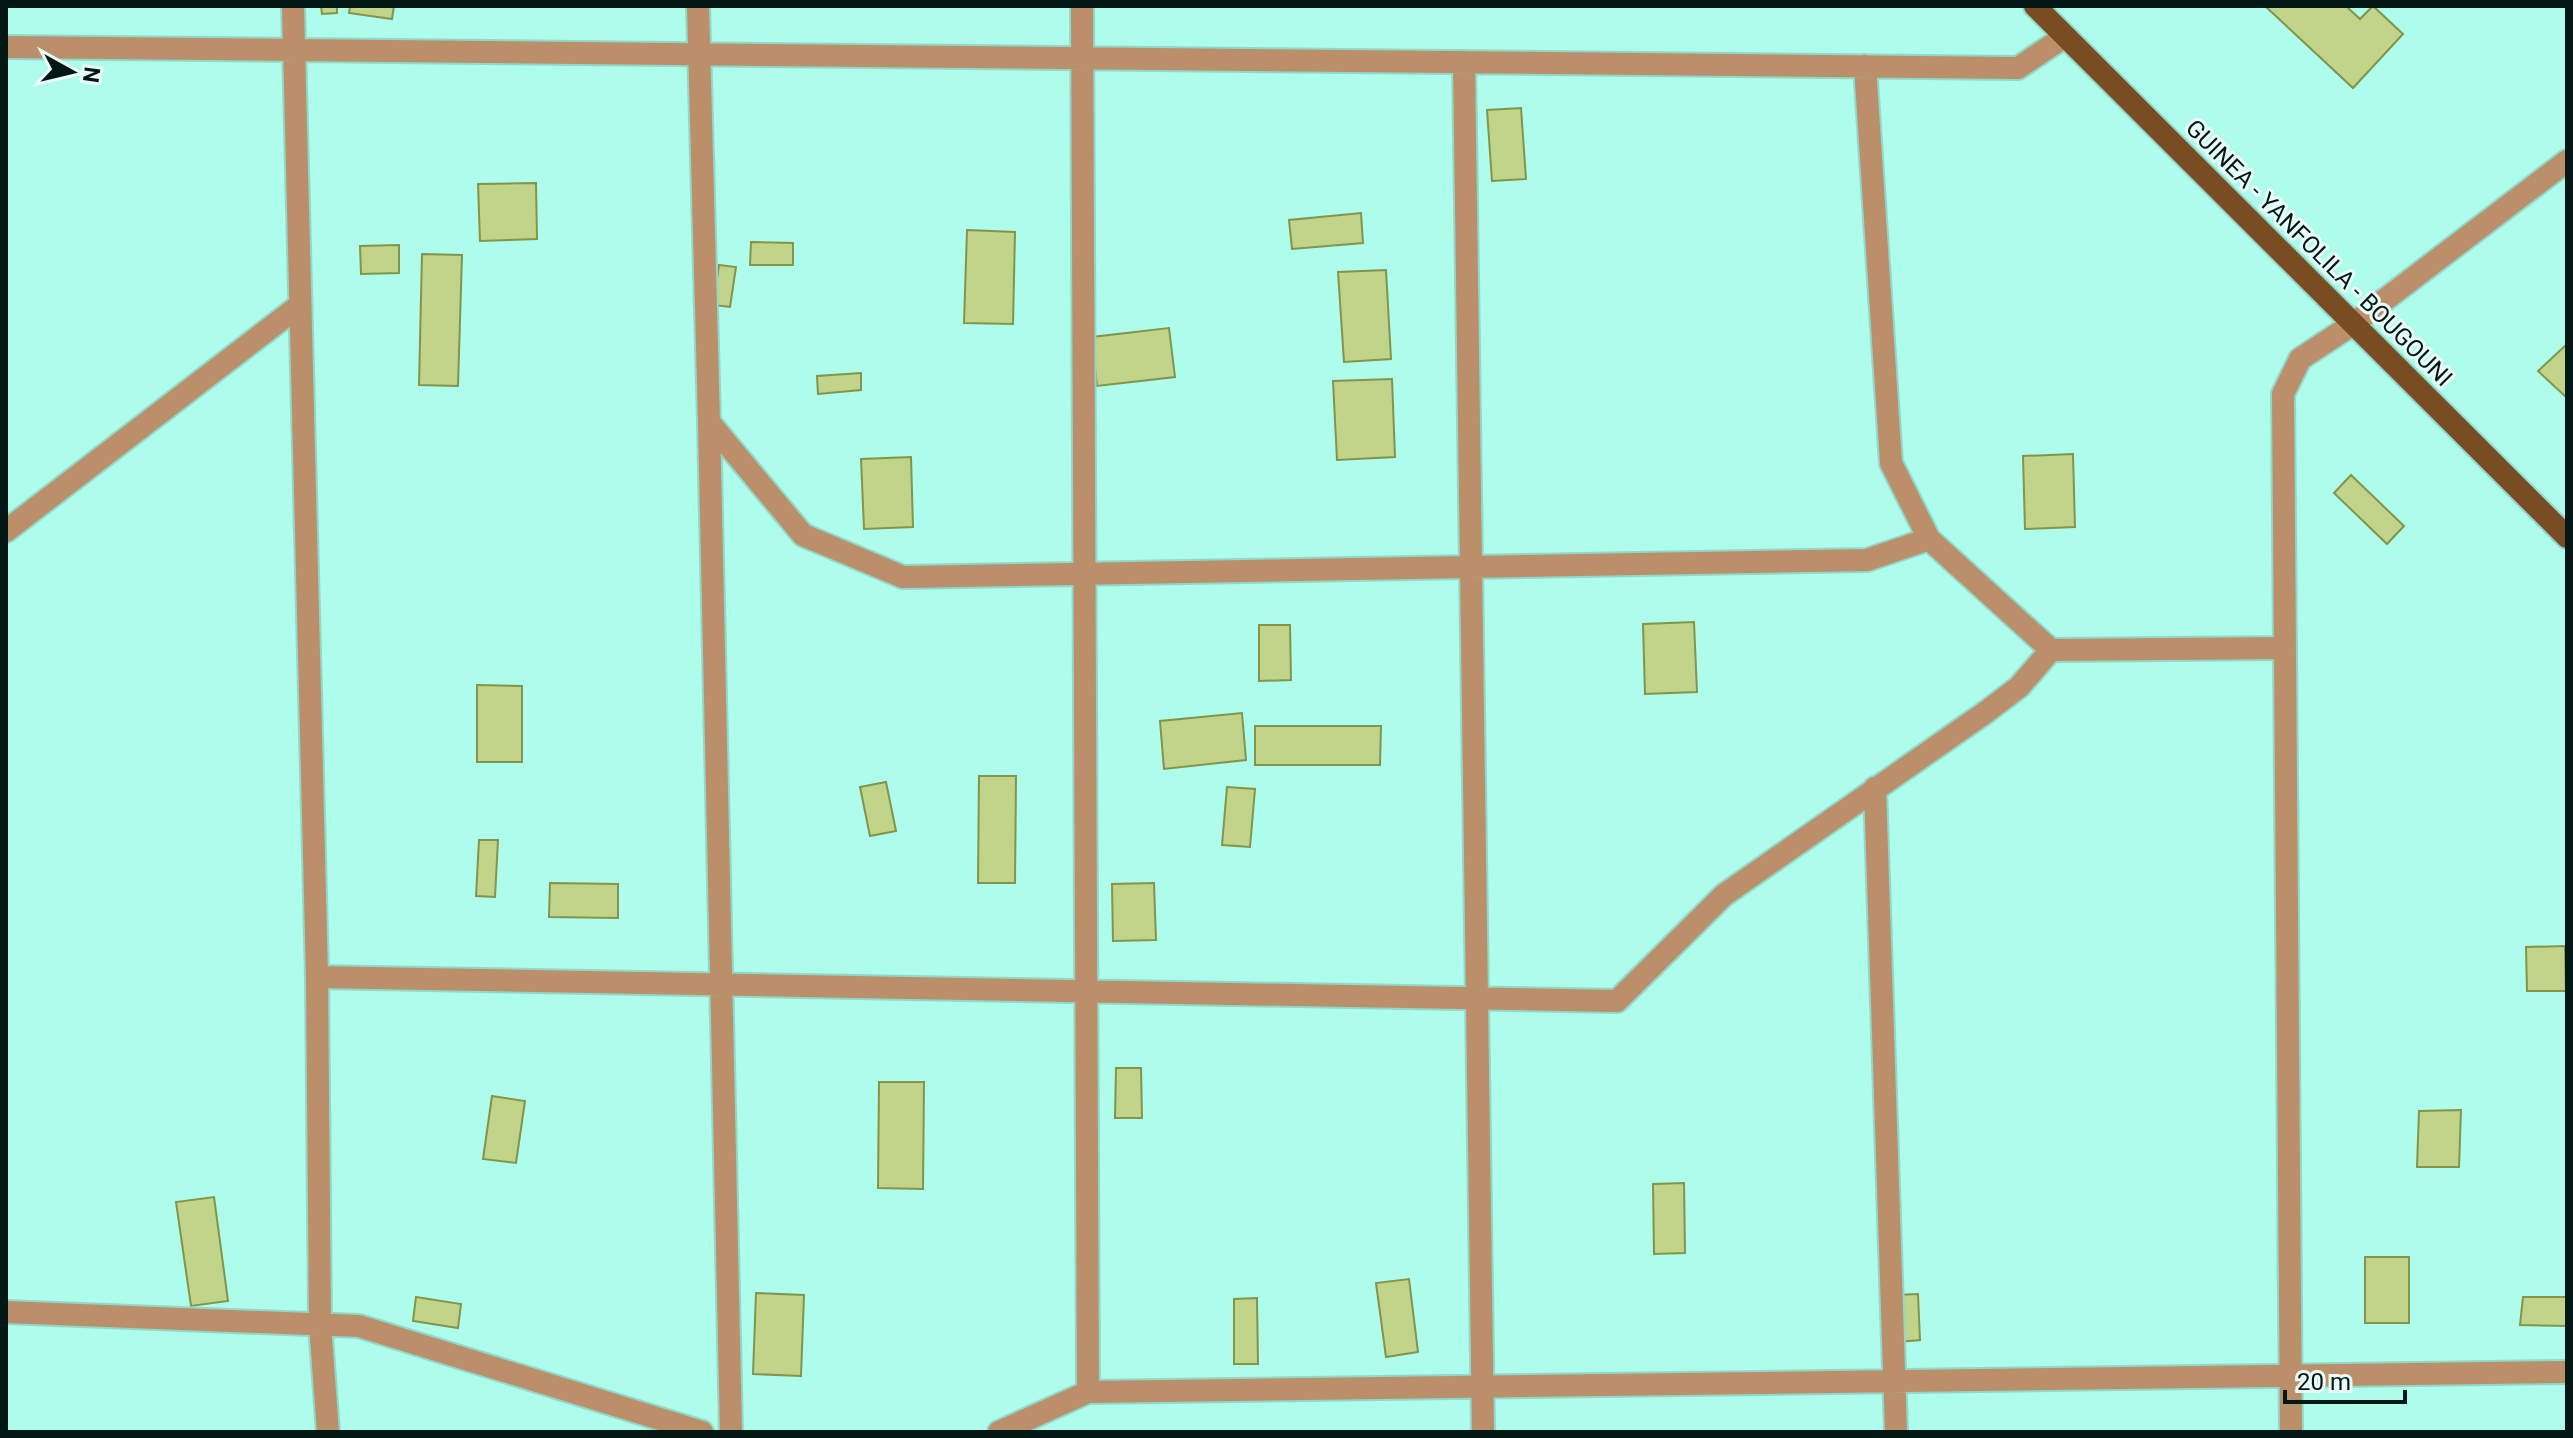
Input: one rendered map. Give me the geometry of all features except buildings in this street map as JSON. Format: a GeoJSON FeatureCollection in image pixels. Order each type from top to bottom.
{"type":"FeatureCollection","features":[{"type":"Feature","properties":{"kind":"main road","name":"GUINEA - YANFOLILA - BOUGOUNI"},"geometry":{"type":"LineString","coordinates":[[2035,6],[2567,537]]}},
{"type":"Feature","properties":{"kind":"street"},"geometry":{"type":"LineString","coordinates":[[293,6],[317,977],[320,1324],[328,1432]]}},
{"type":"Feature","properties":{"kind":"street"},"geometry":{"type":"LineString","coordinates":[[698,6],[731,1432]]}},
{"type":"Feature","properties":{"kind":"street"},"geometry":{"type":"LineString","coordinates":[[1082,6],[1088,1392]]}},
{"type":"Feature","properties":{"kind":"street"},"geometry":{"type":"LineString","coordinates":[[6,47],[2018,68],[2064,37]]}},
{"type":"Feature","properties":{"kind":"street"},"geometry":{"type":"LineString","coordinates":[[1464,62],[1483,1432]]}},
{"type":"Feature","properties":{"kind":"street"},"geometry":{"type":"LineString","coordinates":[[1865,66],[1891,463],[1929,539],[2051,650],[2285,648]]}},
{"type":"Feature","properties":{"kind":"street"},"geometry":{"type":"LineString","coordinates":[[2291,1432],[2283,394],[2300,359],[2353,324],[2567,161]]}},
{"type":"Feature","properties":{"kind":"street"},"geometry":{"type":"LineString","coordinates":[[6,531],[300,305]]}},
{"type":"Feature","properties":{"kind":"street"},"geometry":{"type":"LineString","coordinates":[[709,422],[803,535],[903,577],[1867,560],[1929,539]]}},
{"type":"Feature","properties":{"kind":"street"},"geometry":{"type":"LineString","coordinates":[[317,977],[1617,1001],[1724,895],[2019,687],[2051,650]]}},
{"type":"Feature","properties":{"kind":"street"},"geometry":{"type":"LineString","coordinates":[[1875,788],[1896,1432]]}},
{"type":"Feature","properties":{"kind":"street"},"geometry":{"type":"LineString","coordinates":[[6,1312],[359,1326],[702,1432]]}},
{"type":"Feature","properties":{"kind":"street"},"geometry":{"type":"LineString","coordinates":[[999,1432],[1088,1392],[2567,1372]]}}]}
